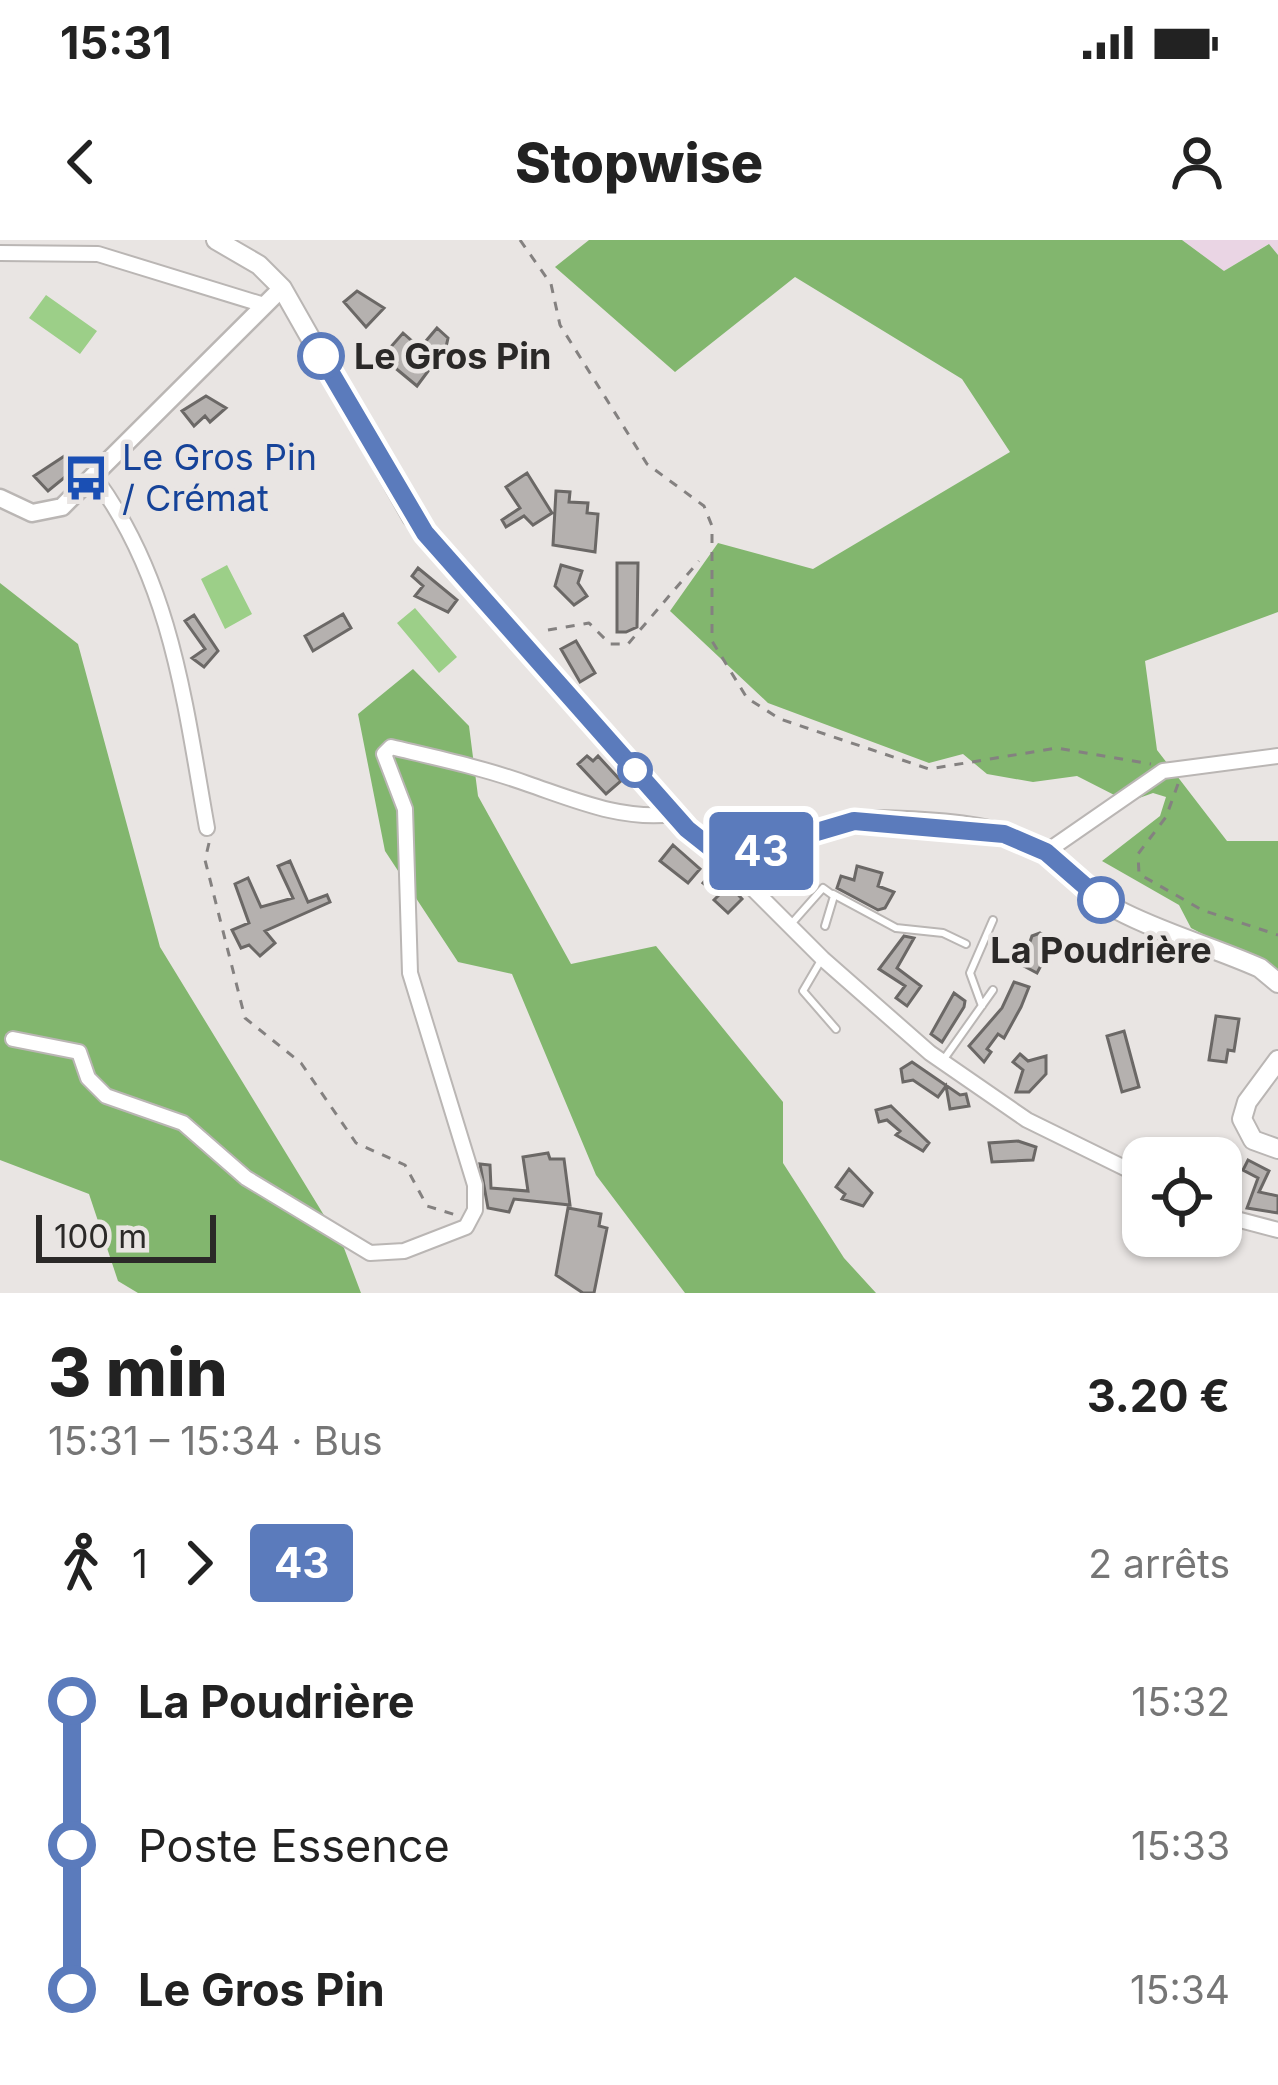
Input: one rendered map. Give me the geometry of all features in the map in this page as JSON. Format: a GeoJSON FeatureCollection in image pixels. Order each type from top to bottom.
{"type":"FeatureCollection","features":[{"type":"Feature","properties":{"kind":"main road"},"geometry":{"type":"LineString","coordinates":[[217,240],[260,265],[282,288],[412,517],[701,841],[732,857],[760,852],[814,829],[876,820],[1004,834],[1046,852],[1114,908],[1260,968],[1278,983]]}},
{"type":"Feature","properties":{"kind":"main road"},"geometry":{"type":"LineString","coordinates":[[1278,1060],[1247,1102],[1242,1119],[1253,1140],[1278,1148]]}},
{"type":"Feature","properties":{"kind":"street"},"geometry":{"type":"LineString","coordinates":[[0,253],[98,254],[264,305]]}},
{"type":"Feature","properties":{"kind":"street"},"geometry":{"type":"LineString","coordinates":[[0,498],[14,508],[40,514],[62,507],[282,288]]}},
{"type":"Feature","properties":{"kind":"street"},"geometry":{"type":"LineString","coordinates":[[95,478],[125,519],[163,611],[189,707],[207,828]]}},
{"type":"Feature","properties":{"kind":"street"},"geometry":{"type":"LineString","coordinates":[[13,1039],[79,1052],[88,1078],[106,1096],[183,1124],[246,1178],[370,1253],[404,1251],[462,1229],[475,1210],[470,1155],[410,973],[405,809],[384,754],[391,747],[460,763],[566,801],[652,817],[674,814]]}},
{"type":"Feature","properties":{"kind":"street"},"geometry":{"type":"LineString","coordinates":[[1046,852],[1163,771],[1278,756]]}},
{"type":"Feature","properties":{"kind":"street"},"geometry":{"type":"LineString","coordinates":[[732,857],[741,877],[823,959],[942,1062],[1027,1120],[1122,1168]]}},
{"type":"Feature","properties":{"kind":"street"},"geometry":{"type":"LineString","coordinates":[[1242,1221],[1278,1230]]}},
{"type":"Feature","properties":{"kind":"lane"},"geometry":{"type":"LineString","coordinates":[[790,925],[823,888],[896,928],[943,933],[966,944]]}},
{"type":"Feature","properties":{"kind":"lane"},"geometry":{"type":"LineString","coordinates":[[825,926],[833,894]]}},
{"type":"Feature","properties":{"kind":"lane"},"geometry":{"type":"LineString","coordinates":[[982,1006],[970,973],[993,920]]}},
{"type":"Feature","properties":{"kind":"lane"},"geometry":{"type":"LineString","coordinates":[[823,959],[806,977],[803,992],[836,1029]]}},
{"type":"Feature","properties":{"kind":"lane"},"geometry":{"type":"LineString","coordinates":[[942,1062],[993,990]]}},
{"type":"Feature","properties":{"kind":"path"},"geometry":{"type":"LineString","coordinates":[[520,240],[550,284],[560,326],[647,464],[704,506],[712,526],[712,641],[748,698],[780,719],[929,769],[1057,748],[1123,757],[1163,771],[1180,785],[1166,817],[1138,854],[1139,874],[1202,910],[1278,935]]}},
{"type":"Feature","properties":{"kind":"path"},"geometry":{"type":"LineString","coordinates":[[548,630],[589,623],[610,644],[628,644],[699,562]]}},
{"type":"Feature","properties":{"kind":"path"},"geometry":{"type":"LineString","coordinates":[[207,828],[206,860],[245,1018],[301,1063],[356,1143],[405,1165],[427,1206],[456,1216],[475,1210]]}},
{"type":"Feature","properties":{"kind":"shaded area"},"geometry":{"type":"Polygon","coordinates":[[[1182,240],[1278,240],[1278,255],[1268,244],[1224,271],[1182,240]]]}},
{"type":"Feature","properties":{"kind":"green space"},"geometry":{"type":"Polygon","coordinates":[[[589,240],[1182,240],[1224,271],[1269,244],[1278,255],[1278,612],[1145,661],[1157,750],[1227,841],[1278,841],[1278,973],[1191,928],[1179,905],[1102,861],[1160,816],[1166,797],[1153,793],[1128,802],[1077,776],[1033,782],[987,774],[963,754],[929,763],[768,703],[670,611],[718,543],[813,569],[1010,452],[962,379],[795,277],[675,372],[555,267],[589,240]]]}},
{"type":"Feature","properties":{"kind":"green space"},"geometry":{"type":"Polygon","coordinates":[[[46,295],[97,331],[80,354],[29,318],[46,295]]]}},
{"type":"Feature","properties":{"kind":"green space"},"geometry":{"type":"Polygon","coordinates":[[[227,565],[252,614],[225,629],[201,579],[227,565]]]}},
{"type":"Feature","properties":{"kind":"green space"},"geometry":{"type":"Polygon","coordinates":[[[0,583],[78,644],[160,947],[344,1248],[361,1293],[138,1293],[118,1281],[89,1194],[0,1160],[0,583]]]}},
{"type":"Feature","properties":{"kind":"green space"},"geometry":{"type":"Polygon","coordinates":[[[415,608],[457,657],[439,673],[397,623],[415,608]]]}},
{"type":"Feature","properties":{"kind":"green space"},"geometry":{"type":"Polygon","coordinates":[[[413,669],[469,726],[478,796],[571,964],[656,946],[783,1102],[783,1163],[844,1258],[876,1293],[685,1293],[596,1175],[512,974],[458,962],[385,851],[358,714],[413,669]]]}},
{"type":"Feature","properties":{"kind":"building"},"geometry":{"type":"Polygon","coordinates":[[[357,291],[384,308],[366,327],[344,302],[357,291]]]}},
{"type":"Feature","properties":{"kind":"building"},"geometry":{"type":"Polygon","coordinates":[[[437,328],[448,338],[446,347],[417,386],[382,357],[403,333],[420,348],[437,328]]]}},
{"type":"Feature","properties":{"kind":"building"},"geometry":{"type":"Polygon","coordinates":[[[206,396],[226,408],[210,422],[205,416],[194,426],[182,411],[206,396]]]}},
{"type":"Feature","properties":{"kind":"building"},"geometry":{"type":"Polygon","coordinates":[[[66,455],[74,464],[70,473],[48,491],[34,476],[66,455]]]}},
{"type":"Feature","properties":{"kind":"building"},"geometry":{"type":"Polygon","coordinates":[[[527,473],[552,513],[533,525],[524,516],[506,527],[502,520],[520,508],[506,487],[527,473]]]}},
{"type":"Feature","properties":{"kind":"building"},"geometry":{"type":"Polygon","coordinates":[[[556,491],[570,492],[569,502],[588,503],[587,513],[598,514],[595,552],[553,545],[556,491]]]}},
{"type":"Feature","properties":{"kind":"building"},"geometry":{"type":"Polygon","coordinates":[[[617,563],[638,563],[637,627],[626,632],[617,632],[617,563]]]}},
{"type":"Feature","properties":{"kind":"building"},"geometry":{"type":"Polygon","coordinates":[[[561,565],[582,571],[578,583],[587,596],[574,605],[555,586],[561,565]]]}},
{"type":"Feature","properties":{"kind":"building"},"geometry":{"type":"Polygon","coordinates":[[[418,568],[457,600],[448,612],[415,596],[423,586],[412,576],[418,568]]]}},
{"type":"Feature","properties":{"kind":"building"},"geometry":{"type":"Polygon","coordinates":[[[343,614],[351,628],[313,651],[305,636],[343,614]]]}},
{"type":"Feature","properties":{"kind":"building"},"geometry":{"type":"Polygon","coordinates":[[[194,615],[218,651],[204,667],[192,658],[205,649],[185,621],[194,615]]]}},
{"type":"Feature","properties":{"kind":"building"},"geometry":{"type":"Polygon","coordinates":[[[576,641],[595,673],[580,682],[561,649],[576,641]]]}},
{"type":"Feature","properties":{"kind":"building"},"geometry":{"type":"Polygon","coordinates":[[[587,756],[593,761],[598,756],[621,781],[606,794],[578,764],[587,756]]]}},
{"type":"Feature","properties":{"kind":"building"},"geometry":{"type":"Polygon","coordinates":[[[673,845],[700,869],[688,883],[660,861],[673,845]]]}},
{"type":"Feature","properties":{"kind":"building"},"geometry":{"type":"Polygon","coordinates":[[[290,861],[308,902],[327,895],[330,902],[265,931],[275,943],[260,956],[249,945],[241,948],[232,930],[249,923],[235,884],[248,878],[261,907],[293,898],[278,866],[290,861]]]}},
{"type":"Feature","properties":{"kind":"building"},"geometry":{"type":"Polygon","coordinates":[[[857,866],[882,873],[878,886],[894,892],[885,908],[878,910],[837,888],[841,876],[854,880],[857,866]]]}},
{"type":"Feature","properties":{"kind":"building"},"geometry":{"type":"Polygon","coordinates":[[[715,869],[742,899],[728,913],[714,900],[719,895],[703,883],[715,869]]]}},
{"type":"Feature","properties":{"kind":"building"},"geometry":{"type":"Polygon","coordinates":[[[1040,933],[1054,941],[1037,973],[1022,965],[1032,936],[1040,933]]]}},
{"type":"Feature","properties":{"kind":"building"},"geometry":{"type":"Polygon","coordinates":[[[904,936],[914,938],[897,968],[921,986],[907,1006],[896,998],[905,986],[879,969],[904,936]]]}},
{"type":"Feature","properties":{"kind":"building"},"geometry":{"type":"Polygon","coordinates":[[[1014,982],[1029,987],[1004,1038],[998,1034],[984,1062],[969,1046],[1002,1008],[1014,982]]]}},
{"type":"Feature","properties":{"kind":"building"},"geometry":{"type":"Polygon","coordinates":[[[954,993],[965,1001],[964,1007],[942,1042],[931,1034],[954,993]]]}},
{"type":"Feature","properties":{"kind":"building"},"geometry":{"type":"Polygon","coordinates":[[[1216,1016],[1239,1019],[1234,1051],[1228,1050],[1226,1062],[1209,1060],[1216,1016]]]}},
{"type":"Feature","properties":{"kind":"building"},"geometry":{"type":"Polygon","coordinates":[[[1124,1031],[1139,1087],[1122,1092],[1107,1036],[1124,1031]]]}},
{"type":"Feature","properties":{"kind":"building"},"geometry":{"type":"Polygon","coordinates":[[[1020,1054],[1028,1061],[1046,1056],[1046,1074],[1029,1092],[1016,1092],[1023,1070],[1013,1062],[1020,1054]]]}},
{"type":"Feature","properties":{"kind":"building"},"geometry":{"type":"Polygon","coordinates":[[[912,1062],[960,1095],[966,1094],[969,1106],[950,1109],[946,1086],[938,1097],[913,1080],[903,1082],[901,1069],[912,1062]]]}},
{"type":"Feature","properties":{"kind":"building"},"geometry":{"type":"Polygon","coordinates":[[[891,1106],[929,1143],[923,1151],[896,1135],[900,1131],[887,1120],[879,1122],[876,1110],[891,1106]]]}},
{"type":"Feature","properties":{"kind":"building"},"geometry":{"type":"Polygon","coordinates":[[[1018,1141],[1036,1147],[1033,1160],[992,1162],[989,1143],[1018,1141]]]}},
{"type":"Feature","properties":{"kind":"building"},"geometry":{"type":"Polygon","coordinates":[[[548,1153],[550,1159],[564,1159],[570,1205],[514,1199],[509,1212],[488,1208],[480,1164],[490,1165],[491,1188],[528,1191],[523,1157],[548,1153]]]}},
{"type":"Feature","properties":{"kind":"building"},"geometry":{"type":"Polygon","coordinates":[[[1248,1160],[1269,1171],[1259,1192],[1278,1196],[1278,1213],[1247,1208],[1258,1178],[1243,1170],[1248,1160]]]}},
{"type":"Feature","properties":{"kind":"building"},"geometry":{"type":"Polygon","coordinates":[[[849,1169],[872,1193],[863,1206],[842,1199],[845,1194],[836,1187],[849,1169]]]}},
{"type":"Feature","properties":{"kind":"building"},"geometry":{"type":"Polygon","coordinates":[[[568,1208],[601,1214],[599,1226],[607,1228],[594,1293],[583,1293],[556,1275],[568,1208]]]}},
{"type":"Feature","properties":{"kind":"bus line","name":"43"},"geometry":{"type":"LineString","coordinates":[[321,356],[403,503],[425,533],[687,829],[716,852],[743,857],[803,832],[854,821],[981,830],[1026,841],[1046,852],[1101,900]]}},
{"type":"Feature","properties":{"kind":"place","name":"Le Gros Pin"},"geometry":{"type":"Point","coordinates":[321,356]}},
{"type":"Feature","properties":{"kind":"place","name":"Le Gros Pin / Crémat"},"geometry":{"type":"Point","coordinates":[86,478]}},
{"type":"Feature","properties":{"kind":"place","name":"La Poudrière"},"geometry":{"type":"Point","coordinates":[1101,900]}}]}
